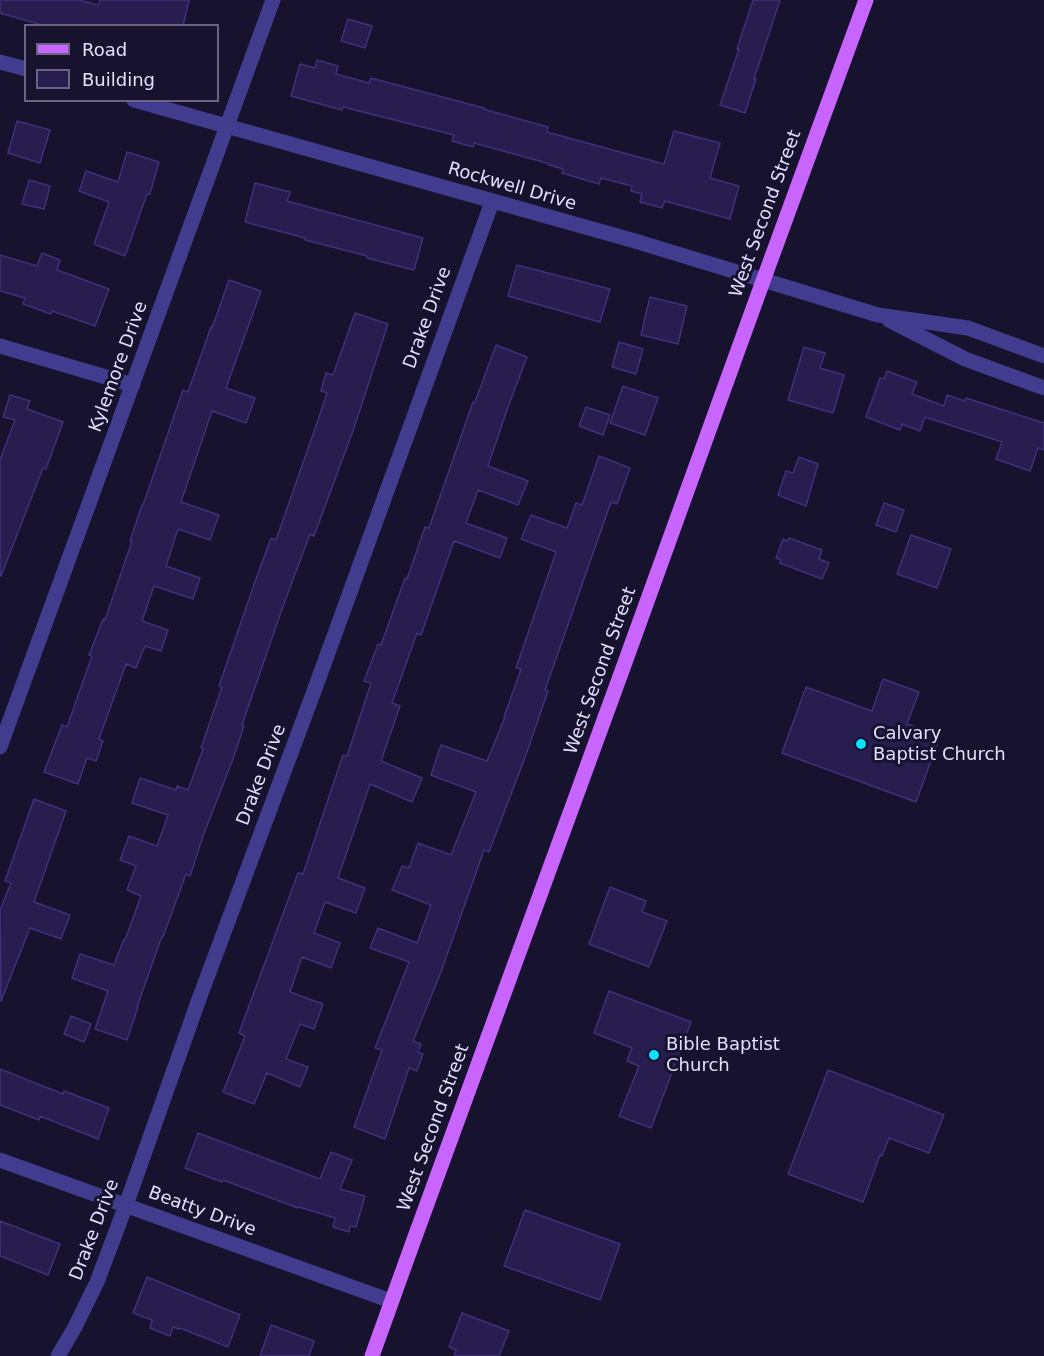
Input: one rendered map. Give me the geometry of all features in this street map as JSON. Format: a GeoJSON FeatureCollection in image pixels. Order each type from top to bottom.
{"type":"FeatureCollection","features":[{"type":"Feature","properties":{"kind":"main road","name":"West Second Street"},"geometry":{"type":"LineString","coordinates":[[372,1356],[866,0]]}},
{"type":"Feature","properties":{"kind":"street","name":"Kylemore Drive"},"geometry":{"type":"LineString","coordinates":[[0,747],[273,0]]}},
{"type":"Feature","properties":{"kind":"street"},"geometry":{"type":"LineString","coordinates":[[0,62],[24,68]]}},
{"type":"Feature","properties":{"kind":"street","name":"Rockwell Drive"},"geometry":{"type":"LineString","coordinates":[[142,102],[635,241],[878,315],[968,328],[1044,356]]}},
{"type":"Feature","properties":{"kind":"street","name":"Drake Drive"},"geometry":{"type":"LineString","coordinates":[[58,1356],[97,1282],[126,1205],[199,999],[314,694],[492,202]]}},
{"type":"Feature","properties":{"kind":"street","name":"Rockwell Drive"},"geometry":{"type":"LineString","coordinates":[[878,315],[965,359],[1044,387]]}},
{"type":"Feature","properties":{"kind":"street"},"geometry":{"type":"LineString","coordinates":[[0,346],[133,385]]}},
{"type":"Feature","properties":{"kind":"street","name":"Beatty Drive"},"geometry":{"type":"LineString","coordinates":[[0,1160],[391,1301]]}},
{"type":"Feature","properties":{"kind":"building"},"geometry":{"type":"Polygon","coordinates":[[[0,0],[79,0],[98,5],[100,0],[189,0],[183,24],[38,24],[0,13],[0,0]]]}},
{"type":"Feature","properties":{"kind":"building"},"geometry":{"type":"Polygon","coordinates":[[[753,0],[780,0],[745,113],[720,105],[753,0]]]}},
{"type":"Feature","properties":{"kind":"building"},"geometry":{"type":"Polygon","coordinates":[[[348,19],[372,26],[365,48],[341,41],[348,19]]]}},
{"type":"Feature","properties":{"kind":"building"},"geometry":{"type":"Polygon","coordinates":[[[317,60],[338,66],[336,74],[369,83],[371,78],[484,108],[548,127],[547,132],[664,164],[674,131],[720,143],[710,178],[739,186],[730,219],[665,201],[662,208],[640,202],[642,194],[631,191],[632,186],[601,178],[599,184],[562,173],[563,169],[550,164],[474,143],[473,147],[452,141],[454,135],[291,96],[300,64],[315,68],[317,60]]]}},
{"type":"Feature","properties":{"kind":"building"},"geometry":{"type":"Polygon","coordinates":[[[17,121],[50,130],[40,163],[8,153],[17,121]]]}},
{"type":"Feature","properties":{"kind":"building"},"geometry":{"type":"Polygon","coordinates":[[[127,152],[159,162],[150,194],[147,194],[125,256],[94,244],[109,202],[79,191],[86,171],[118,182],[127,152]]]}},
{"type":"Feature","properties":{"kind":"building"},"geometry":{"type":"Polygon","coordinates":[[[29,180],[50,186],[44,209],[22,204],[29,180]]]}},
{"type":"Feature","properties":{"kind":"building"},"geometry":{"type":"Polygon","coordinates":[[[255,183],[290,192],[287,201],[423,238],[414,270],[245,222],[255,183]]]}},
{"type":"Feature","properties":{"kind":"building"},"geometry":{"type":"Polygon","coordinates":[[[42,253],[60,260],[57,270],[109,289],[95,326],[23,304],[25,298],[0,291],[0,255],[37,266],[42,253]]]}},
{"type":"Feature","properties":{"kind":"building"},"geometry":{"type":"Polygon","coordinates":[[[517,265],[610,289],[600,322],[508,296],[517,265]]]}},
{"type":"Feature","properties":{"kind":"building"},"geometry":{"type":"Polygon","coordinates":[[[229,280],[261,291],[226,388],[255,398],[246,423],[212,411],[181,502],[219,515],[210,540],[178,529],[166,566],[200,578],[193,599],[154,586],[142,621],[168,630],[161,651],[145,646],[136,668],[126,664],[99,739],[103,741],[96,761],[87,758],[78,784],[44,772],[62,725],[67,727],[92,656],[89,655],[103,619],[105,620],[142,505],[183,390],[188,392],[229,280]]]}},
{"type":"Feature","properties":{"kind":"building"},"geometry":{"type":"Polygon","coordinates":[[[650,297],[687,306],[678,344],[641,335],[650,297]]]}},
{"type":"Feature","properties":{"kind":"building"},"geometry":{"type":"Polygon","coordinates":[[[355,313],[388,324],[354,428],[314,536],[310,534],[282,609],[242,725],[244,726],[233,759],[190,876],[186,874],[162,936],[127,1040],[95,1029],[108,991],[72,978],[80,954],[114,965],[125,940],[141,896],[127,890],[136,866],[120,860],[129,836],[157,846],[168,815],[132,803],[140,778],[176,790],[177,786],[188,790],[222,687],[219,686],[257,576],[271,538],[276,540],[327,393],[321,391],[326,373],[333,375],[355,313]]]}},
{"type":"Feature","properties":{"kind":"building"},"geometry":{"type":"Polygon","coordinates":[[[619,342],[643,349],[636,374],[612,367],[619,342]]]}},
{"type":"Feature","properties":{"kind":"building"},"geometry":{"type":"Polygon","coordinates":[[[496,345],[527,357],[488,466],[528,481],[518,505],[478,490],[466,523],[507,538],[500,558],[454,541],[421,635],[417,633],[392,703],[400,706],[381,761],[422,778],[412,802],[370,784],[338,878],[365,888],[356,913],[325,902],[314,933],[340,943],[331,968],[302,957],[290,992],[323,1004],[314,1029],[300,1024],[286,1059],[308,1067],[300,1087],[267,1073],[254,1104],[223,1092],[245,1036],[239,1033],[298,873],[303,874],[343,755],[347,756],[371,683],[364,681],[378,644],[381,645],[425,527],[429,528],[473,402],[475,402],[496,345]]]}},
{"type":"Feature","properties":{"kind":"building"},"geometry":{"type":"Polygon","coordinates":[[[804,347],[825,353],[820,368],[844,375],[833,413],[788,400],[804,347]]]}},
{"type":"Feature","properties":{"kind":"building"},"geometry":{"type":"Polygon","coordinates":[[[887,371],[917,382],[912,394],[944,406],[947,395],[965,401],[966,398],[1044,423],[1044,450],[1038,448],[1030,471],[996,459],[1002,442],[925,417],[920,431],[902,424],[900,430],[866,417],[880,378],[884,379],[887,371]]]}},
{"type":"Feature","properties":{"kind":"building"},"geometry":{"type":"Polygon","coordinates":[[[623,386],[658,398],[645,435],[610,423],[623,386]]]}},
{"type":"Feature","properties":{"kind":"building"},"geometry":{"type":"Polygon","coordinates":[[[10,395],[30,401],[27,409],[63,422],[1,576],[0,460],[15,420],[3,417],[10,395]]]}},
{"type":"Feature","properties":{"kind":"building"},"geometry":{"type":"Polygon","coordinates":[[[586,407],[610,415],[603,435],[579,426],[586,407]]]}},
{"type":"Feature","properties":{"kind":"building"},"geometry":{"type":"Polygon","coordinates":[[[599,456],[630,468],[617,504],[611,502],[545,690],[548,691],[527,752],[489,852],[484,850],[441,972],[413,1041],[421,1044],[418,1052],[423,1054],[417,1071],[409,1068],[385,1139],[354,1127],[382,1050],[375,1048],[409,962],[370,948],[378,928],[417,943],[431,905],[392,890],[402,866],[409,868],[418,843],[451,855],[476,792],[431,775],[441,745],[487,761],[521,669],[516,668],[556,552],[521,539],[531,515],[567,528],[576,503],[582,505],[599,456]]]}},
{"type":"Feature","properties":{"kind":"building"},"geometry":{"type":"Polygon","coordinates":[[[799,457],[818,464],[806,506],[778,495],[786,471],[793,473],[799,457]]]}},
{"type":"Feature","properties":{"kind":"building"},"geometry":{"type":"Polygon","coordinates":[[[884,503],[904,510],[896,532],[876,525],[884,503]]]}},
{"type":"Feature","properties":{"kind":"building"},"geometry":{"type":"Polygon","coordinates":[[[911,535],[951,549],[937,588],[897,574],[911,535]]]}},
{"type":"Feature","properties":{"kind":"building"},"geometry":{"type":"Polygon","coordinates":[[[789,538],[822,550],[819,559],[829,563],[822,579],[780,563],[781,560],[776,558],[783,539],[788,541],[789,538]]]}},
{"type":"Feature","properties":{"kind":"building","name":"Calvary Baptist Church"},"geometry":{"type":"Polygon","coordinates":[[[883,679],[919,692],[907,724],[940,736],[916,802],[782,753],[806,687],[872,711],[883,679]]]}},
{"type":"Feature","properties":{"kind":"building"},"geometry":{"type":"Polygon","coordinates":[[[34,799],[66,811],[34,902],[70,915],[61,939],[30,928],[1,1001],[0,910],[11,883],[5,881],[34,799]]]}},
{"type":"Feature","properties":{"kind":"building"},"geometry":{"type":"Polygon","coordinates":[[[610,887],[646,901],[642,912],[667,921],[649,967],[589,944],[610,887]]]}},
{"type":"Feature","properties":{"kind":"building","name":"Bible Baptist Church"},"geometry":{"type":"Polygon","coordinates":[[[609,991],[691,1022],[651,1128],[619,1116],[639,1066],[627,1061],[632,1048],[594,1033],[609,991]]]}},
{"type":"Feature","properties":{"kind":"building"},"geometry":{"type":"Polygon","coordinates":[[[71,1016],[91,1024],[84,1042],[64,1034],[71,1016]]]}},
{"type":"Feature","properties":{"kind":"building"},"geometry":{"type":"Polygon","coordinates":[[[0,1069],[63,1094],[64,1091],[109,1108],[98,1139],[40,1116],[39,1120],[0,1105],[0,1069]]]}},
{"type":"Feature","properties":{"kind":"building"},"geometry":{"type":"Polygon","coordinates":[[[828,1070],[944,1115],[929,1153],[889,1138],[882,1156],[880,1155],[863,1202],[788,1174],[828,1070]]]}},
{"type":"Feature","properties":{"kind":"building"},"geometry":{"type":"Polygon","coordinates":[[[198,1133],[320,1179],[331,1152],[352,1160],[340,1189],[365,1196],[356,1227],[350,1226],[349,1232],[333,1227],[335,1218],[298,1208],[185,1168],[198,1133]]]}},
{"type":"Feature","properties":{"kind":"building"},"geometry":{"type":"Polygon","coordinates":[[[525,1210],[620,1244],[600,1300],[504,1266],[525,1210]]]}},
{"type":"Feature","properties":{"kind":"building"},"geometry":{"type":"Polygon","coordinates":[[[0,1221],[60,1244],[48,1275],[0,1256],[0,1221]]]}},
{"type":"Feature","properties":{"kind":"building"},"geometry":{"type":"Polygon","coordinates":[[[147,1277],[240,1315],[228,1347],[180,1328],[173,1327],[170,1336],[150,1328],[152,1320],[133,1313],[147,1277]]]}},
{"type":"Feature","properties":{"kind":"building"},"geometry":{"type":"Polygon","coordinates":[[[462,1313],[509,1331],[499,1356],[454,1356],[456,1350],[449,1347],[462,1313]]]}},
{"type":"Feature","properties":{"kind":"building"},"geometry":{"type":"Polygon","coordinates":[[[271,1325],[314,1341],[309,1356],[260,1356],[271,1325]]]}},
{"type":"Feature","properties":{"kind":"place","name":"Calvary Baptist Church"},"geometry":{"type":"Point","coordinates":[861,744]}},
{"type":"Feature","properties":{"kind":"place","name":"Bible Baptist Church"},"geometry":{"type":"Point","coordinates":[654,1055]}}]}
